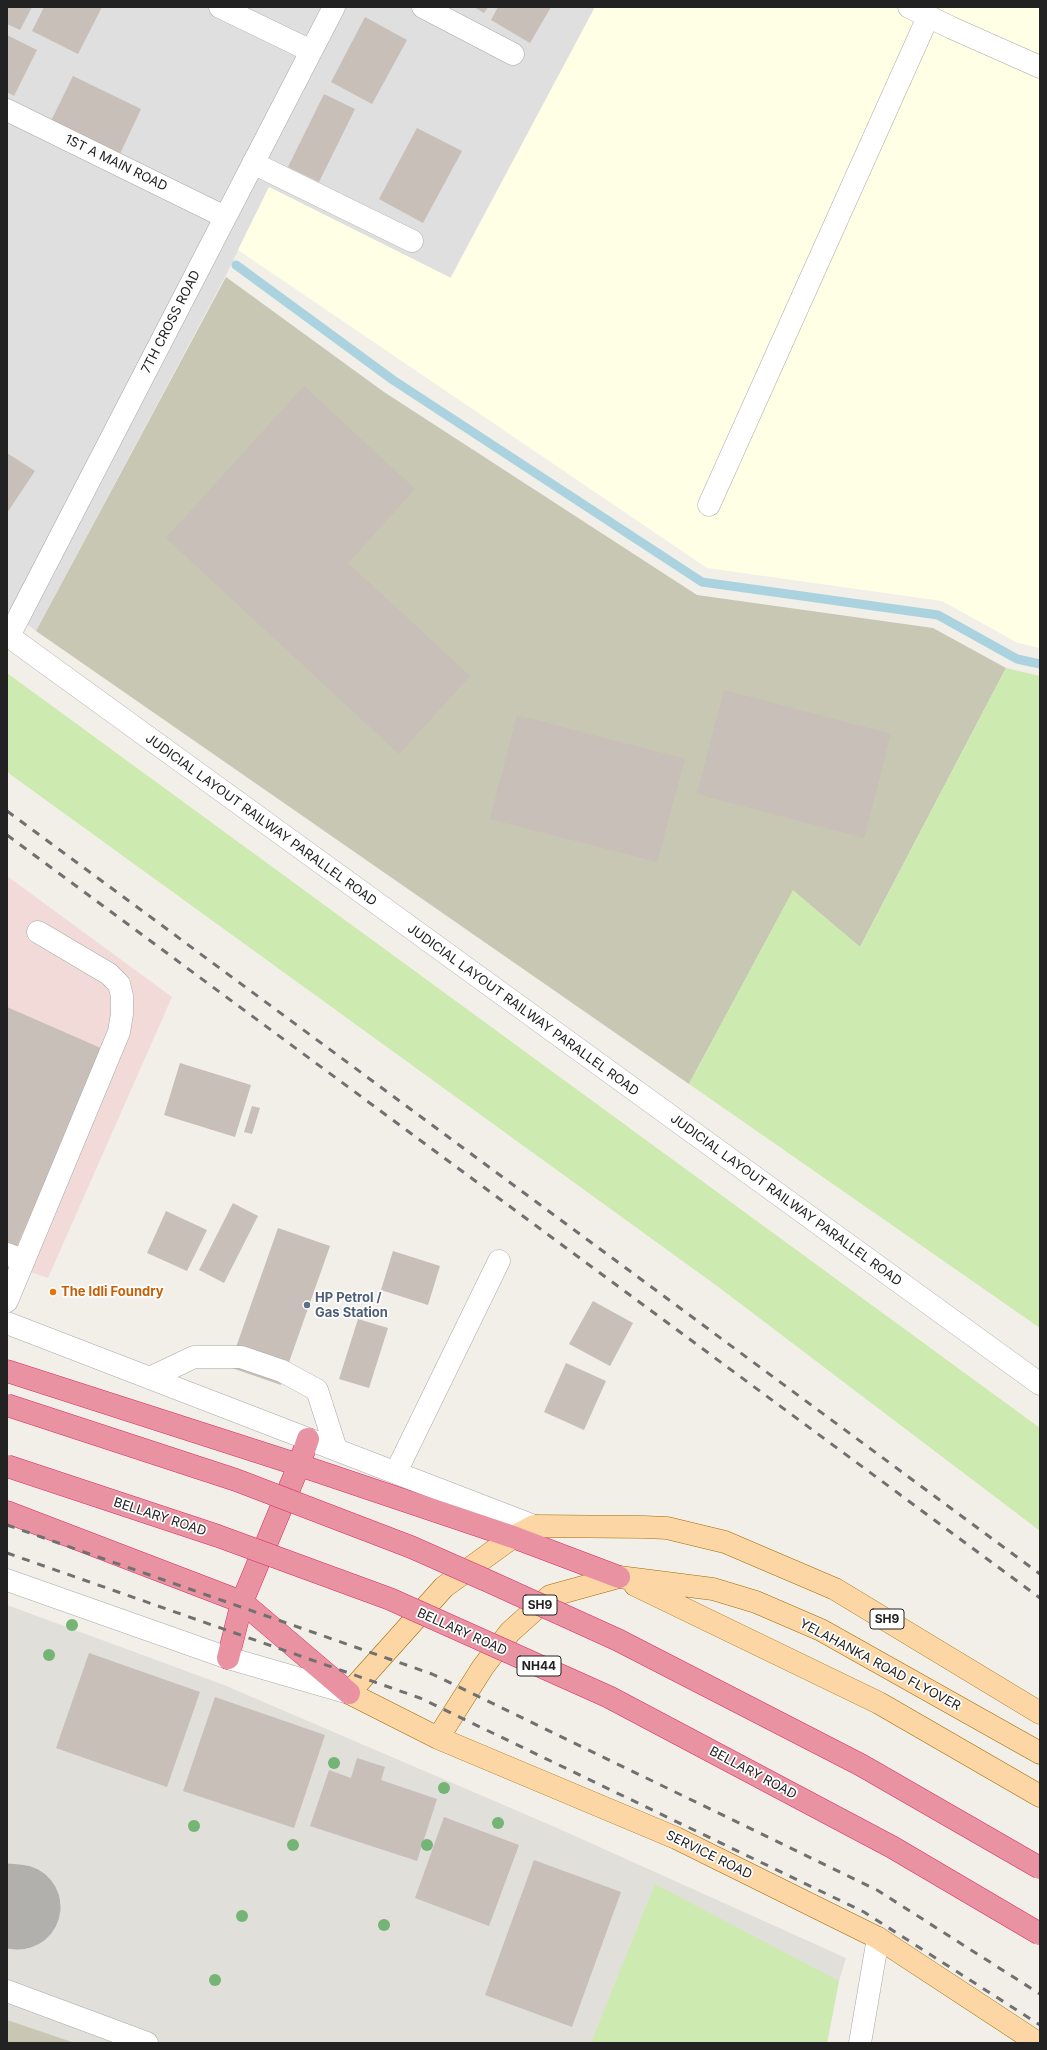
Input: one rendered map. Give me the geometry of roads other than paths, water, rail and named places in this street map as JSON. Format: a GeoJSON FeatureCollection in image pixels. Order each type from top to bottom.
{"type":"FeatureCollection","features":[{"type":"Feature","properties":{"kind":"highway"},"geometry":{"type":"LineString","coordinates":[[7,1371],[299,1465],[513,1537],[619,1577]]}},
{"type":"Feature","properties":{"kind":"highway"},"geometry":{"type":"LineString","coordinates":[[7,1405],[236,1480],[411,1547],[488,1581],[618,1640],[847,1758],[1040,1868]]}},
{"type":"Feature","properties":{"kind":"highway"},"geometry":{"type":"LineString","coordinates":[[228,1658],[242,1602],[299,1465],[308,1439]]}},
{"type":"Feature","properties":{"kind":"highway","name":"BELLARY ROAD"},"geometry":{"type":"LineString","coordinates":[[7,1466],[218,1536],[390,1599],[609,1697],[892,1846],[1040,1934]]}},
{"type":"Feature","properties":{"kind":"highway"},"geometry":{"type":"LineString","coordinates":[[7,1512],[242,1602],[349,1693]]}},
{"type":"Feature","properties":{"kind":"main road","name":"SH9"},"geometry":{"type":"LineString","coordinates":[[513,1537],[534,1526],[667,1528],[725,1542],[835,1588],[1040,1713]]}},
{"type":"Feature","properties":{"kind":"main road"},"geometry":{"type":"LineString","coordinates":[[349,1693],[444,1587],[513,1537]]}},
{"type":"Feature","properties":{"kind":"main road","name":"SH9"},"geometry":{"type":"LineString","coordinates":[[438,1738],[484,1667],[510,1632],[550,1596],[619,1577]]}},
{"type":"Feature","properties":{"kind":"main road"},"geometry":{"type":"LineString","coordinates":[[619,1577],[879,1703],[1040,1796]]}},
{"type":"Feature","properties":{"kind":"main road","name":"YELAHANKA ROAD FLYOVER"},"geometry":{"type":"LineString","coordinates":[[619,1577],[713,1589],[756,1602],[821,1630],[1040,1753]]}},
{"type":"Feature","properties":{"kind":"main road","name":"SERVICE ROAD"},"geometry":{"type":"LineString","coordinates":[[349,1693],[438,1738],[676,1838],[878,1938],[1038,2043]]}},
{"type":"Feature","properties":{"kind":"street"},"geometry":{"type":"LineString","coordinates":[[220,7],[311,51]]}},
{"type":"Feature","properties":{"kind":"street","name":"7TH CROSS ROAD"},"geometry":{"type":"LineString","coordinates":[[8,636],[334,7]]}},
{"type":"Feature","properties":{"kind":"street"},"geometry":{"type":"LineString","coordinates":[[422,7],[513,54]]}},
{"type":"Feature","properties":{"kind":"street"},"geometry":{"type":"LineString","coordinates":[[909,7],[1040,67]]}},
{"type":"Feature","properties":{"kind":"street"},"geometry":{"type":"LineString","coordinates":[[709,505],[928,17]]}},
{"type":"Feature","properties":{"kind":"street","name":"1ST A MAIN ROAD"},"geometry":{"type":"LineString","coordinates":[[7,110],[225,217]]}},
{"type":"Feature","properties":{"kind":"street"},"geometry":{"type":"LineString","coordinates":[[253,163],[412,241]]}},
{"type":"Feature","properties":{"kind":"street","name":"JUDICIAL LAYOUT RAILWAY PARALLEL ROAD"},"geometry":{"type":"LineString","coordinates":[[8,636],[1040,1384]]}},
{"type":"Feature","properties":{"kind":"street"},"geometry":{"type":"LineString","coordinates":[[7,1301],[15,1257],[119,1032],[122,1014],[122,996],[118,984],[109,974],[38,932]]}},
{"type":"Feature","properties":{"kind":"street"},"geometry":{"type":"LineString","coordinates":[[396,1472],[499,1261]]}},
{"type":"Feature","properties":{"kind":"street"},"geometry":{"type":"LineString","coordinates":[[7,1323],[534,1526]]}},
{"type":"Feature","properties":{"kind":"street"},"geometry":{"type":"LineString","coordinates":[[150,1378],[194,1357],[241,1357],[282,1371],[317,1390],[336,1449]]}},
{"type":"Feature","properties":{"kind":"street"},"geometry":{"type":"LineString","coordinates":[[7,1580],[228,1658],[349,1693]]}},
{"type":"Feature","properties":{"kind":"street"},"geometry":{"type":"LineString","coordinates":[[860,2043],[878,1938]]}},
{"type":"Feature","properties":{"kind":"street"},"geometry":{"type":"LineString","coordinates":[[7,1991],[147,2043]]}},
{"type":"Feature","properties":{"kind":"waterway"},"geometry":{"type":"LineString","coordinates":[[236,265],[393,380],[702,582],[938,615],[1017,659],[1040,664]]}},
{"type":"Feature","properties":{"kind":"railway"},"geometry":{"type":"LineString","coordinates":[[7,811],[1040,1574]]}},
{"type":"Feature","properties":{"kind":"railway"},"geometry":{"type":"LineString","coordinates":[[7,835],[1040,1598]]}},
{"type":"Feature","properties":{"kind":"railway"},"geometry":{"type":"LineString","coordinates":[[7,1525],[432,1674],[877,1890],[1040,1994]]}},
{"type":"Feature","properties":{"kind":"railway"},"geometry":{"type":"LineString","coordinates":[[7,1553],[420,1698],[864,1912],[1040,2025]]}},
{"type":"Feature","properties":{"kind":"place","name":"The Idli Foundry"},"geometry":{"type":"Point","coordinates":[53,1292]}},
{"type":"Feature","properties":{"kind":"place","name":"HP Petrol / Gas Station"},"geometry":{"type":"Point","coordinates":[307,1305]}}]}
